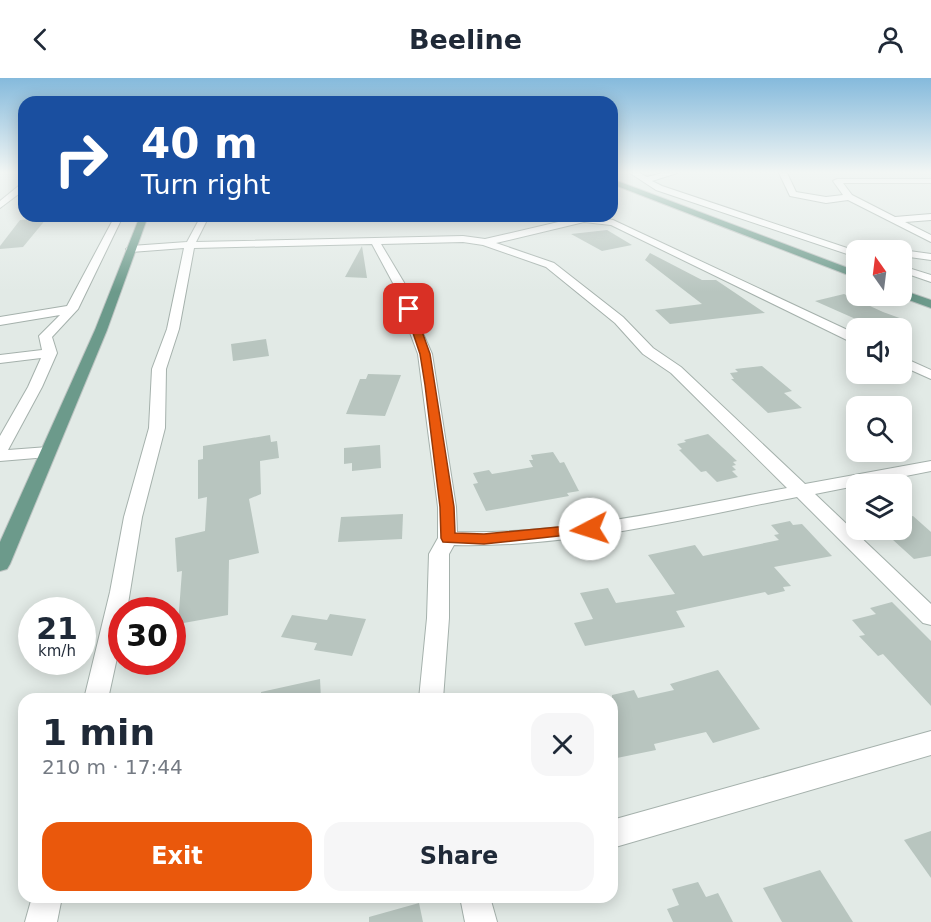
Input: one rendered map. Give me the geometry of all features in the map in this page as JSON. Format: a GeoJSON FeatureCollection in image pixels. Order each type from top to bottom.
{"type":"FeatureCollection","features":[{"type":"Feature","properties":{"kind":"main road"},"geometry":{"type":"LineString","coordinates":[[691,212],[846,272]]}},
{"type":"Feature","properties":{"kind":"main road"},"geometry":{"type":"LineString","coordinates":[[0,564],[101,330],[142,222]]}},
{"type":"Feature","properties":{"kind":"main road"},"geometry":{"type":"LineString","coordinates":[[912,297],[931,304]]}},
{"type":"Feature","properties":{"kind":"street"},"geometry":{"type":"LineString","coordinates":[[737,212],[846,251]]}},
{"type":"Feature","properties":{"kind":"street"},"geometry":{"type":"LineString","coordinates":[[877,212],[931,239]]}},
{"type":"Feature","properties":{"kind":"street"},"geometry":{"type":"LineString","coordinates":[[891,220],[931,217]]}},
{"type":"Feature","properties":{"kind":"street"},"geometry":{"type":"LineString","coordinates":[[0,450],[35,387],[50,353],[45,336],[72,309],[90,275],[107,234],[115,222]]}},
{"type":"Feature","properties":{"kind":"street"},"geometry":{"type":"LineString","coordinates":[[97,693],[120,592],[133,517],[157,428],[159,369],[173,329],[190,245],[202,222]]}},
{"type":"Feature","properties":{"kind":"street"},"geometry":{"type":"LineString","coordinates":[[485,242],[571,222]]}},
{"type":"Feature","properties":{"kind":"street"},"geometry":{"type":"LineString","coordinates":[[606,222],[613,223],[846,334]]}},
{"type":"Feature","properties":{"kind":"street"},"geometry":{"type":"LineString","coordinates":[[131,249],[190,245],[463,239],[485,242],[550,264],[619,320],[648,351],[676,370],[799,492],[931,617]]}},
{"type":"Feature","properties":{"kind":"street"},"geometry":{"type":"LineString","coordinates":[[375,241],[406,296],[412,322],[425,354],[446,498],[448,538],[440,554],[438,618],[432,693]]}},
{"type":"Feature","properties":{"kind":"street"},"geometry":{"type":"LineString","coordinates":[[912,254],[931,257]]}},
{"type":"Feature","properties":{"kind":"street"},"geometry":{"type":"LineString","coordinates":[[912,272],[931,279]]}},
{"type":"Feature","properties":{"kind":"street"},"geometry":{"type":"LineString","coordinates":[[0,321],[72,309]]}},
{"type":"Feature","properties":{"kind":"street"},"geometry":{"type":"LineString","coordinates":[[0,359],[50,353]]}},
{"type":"Feature","properties":{"kind":"street"},"geometry":{"type":"LineString","coordinates":[[912,366],[931,375]]}},
{"type":"Feature","properties":{"kind":"street"},"geometry":{"type":"LineString","coordinates":[[0,456],[48,452]]}},
{"type":"Feature","properties":{"kind":"street"},"geometry":{"type":"LineString","coordinates":[[448,538],[484,539],[610,527],[931,466]]}},
{"type":"Feature","properties":{"kind":"street"},"geometry":{"type":"LineString","coordinates":[[618,832],[931,743]]}},
{"type":"Feature","properties":{"kind":"street"},"geometry":{"type":"LineString","coordinates":[[41,922],[46,903]]}},
{"type":"Feature","properties":{"kind":"building"},"geometry":{"type":"Polygon","coordinates":[[[18,222],[44,222],[23,247],[0,249],[18,222]]]}},
{"type":"Feature","properties":{"kind":"building"},"geometry":{"type":"Polygon","coordinates":[[[607,230],[632,245],[602,251],[571,234],[607,230]]]}},
{"type":"Feature","properties":{"kind":"building"},"geometry":{"type":"Polygon","coordinates":[[[362,246],[367,278],[345,277],[362,246]]]}},
{"type":"Feature","properties":{"kind":"building"},"geometry":{"type":"Polygon","coordinates":[[[650,253],[702,280],[716,280],[765,313],[670,324],[655,310],[702,304],[645,260],[650,253]]]}},
{"type":"Feature","properties":{"kind":"building"},"geometry":{"type":"Polygon","coordinates":[[[844,294],[846,295],[846,306],[870,306],[900,318],[853,318],[815,301],[844,294]]]}},
{"type":"Feature","properties":{"kind":"building"},"geometry":{"type":"Polygon","coordinates":[[[266,339],[269,356],[233,361],[231,344],[266,339]]]}},
{"type":"Feature","properties":{"kind":"building"},"geometry":{"type":"Polygon","coordinates":[[[762,366],[792,391],[784,393],[802,408],[768,413],[731,379],[734,379],[730,373],[738,372],[735,369],[762,366]]]}},
{"type":"Feature","properties":{"kind":"building"},"geometry":{"type":"Polygon","coordinates":[[[368,374],[401,375],[385,416],[346,414],[360,379],[366,379],[368,374]]]}},
{"type":"Feature","properties":{"kind":"building"},"geometry":{"type":"Polygon","coordinates":[[[708,434],[737,461],[733,462],[736,465],[732,466],[736,470],[732,471],[738,477],[717,482],[706,471],[701,472],[679,450],[682,449],[677,444],[686,442],[684,440],[708,434]]]}},
{"type":"Feature","properties":{"kind":"building"},"geometry":{"type":"Polygon","coordinates":[[[270,435],[271,442],[277,441],[279,458],[260,461],[261,494],[249,499],[259,553],[229,560],[228,615],[186,623],[186,597],[180,597],[182,571],[177,572],[175,538],[205,531],[207,497],[198,499],[198,460],[203,459],[203,446],[270,435]]]}},
{"type":"Feature","properties":{"kind":"building"},"geometry":{"type":"Polygon","coordinates":[[[380,445],[381,468],[352,471],[352,463],[344,464],[344,448],[380,445]]]}},
{"type":"Feature","properties":{"kind":"building"},"geometry":{"type":"Polygon","coordinates":[[[553,452],[560,463],[564,462],[579,491],[567,493],[569,496],[486,511],[473,484],[478,483],[473,473],[489,470],[492,474],[533,467],[529,460],[533,460],[531,455],[553,452]]]}},
{"type":"Feature","properties":{"kind":"building"},"geometry":{"type":"Polygon","coordinates":[[[403,514],[402,539],[338,542],[341,517],[403,514]]]}},
{"type":"Feature","properties":{"kind":"building"},"geometry":{"type":"Polygon","coordinates":[[[912,516],[931,532],[931,556],[914,559],[893,540],[912,540],[912,516]]]}},
{"type":"Feature","properties":{"kind":"building"},"geometry":{"type":"Polygon","coordinates":[[[790,521],[793,525],[802,524],[832,556],[774,567],[791,586],[783,587],[785,591],[768,595],[765,592],[676,611],[685,627],[585,646],[574,623],[593,619],[580,593],[608,588],[616,603],[675,594],[648,555],[695,545],[703,556],[779,540],[774,535],[779,534],[771,525],[790,521]]]}},
{"type":"Feature","properties":{"kind":"building"},"geometry":{"type":"Polygon","coordinates":[[[892,602],[931,641],[931,706],[883,654],[878,656],[859,636],[865,635],[852,620],[876,614],[870,608],[892,602]]]}},
{"type":"Feature","properties":{"kind":"building"},"geometry":{"type":"Polygon","coordinates":[[[330,614],[366,619],[352,656],[314,650],[317,643],[281,637],[292,615],[327,620],[330,614]]]}},
{"type":"Feature","properties":{"kind":"building"},"geometry":{"type":"Polygon","coordinates":[[[718,670],[760,729],[713,743],[706,732],[654,744],[656,750],[618,758],[618,694],[634,690],[638,698],[674,690],[670,684],[718,670]]]}},
{"type":"Feature","properties":{"kind":"building"},"geometry":{"type":"Polygon","coordinates":[[[320,679],[321,693],[261,692],[320,679]]]}},
{"type":"Feature","properties":{"kind":"building"},"geometry":{"type":"Polygon","coordinates":[[[931,831],[931,878],[904,840],[931,831]]]}},
{"type":"Feature","properties":{"kind":"building"},"geometry":{"type":"Polygon","coordinates":[[[820,870],[853,922],[782,922],[763,888],[820,870]]]}},
{"type":"Feature","properties":{"kind":"building"},"geometry":{"type":"Polygon","coordinates":[[[698,882],[706,897],[718,893],[733,922],[673,922],[667,909],[679,905],[672,889],[698,882]]]}},
{"type":"Feature","properties":{"kind":"building"},"geometry":{"type":"Polygon","coordinates":[[[419,903],[423,922],[369,922],[369,917],[419,903]]]}},
{"type":"Feature","properties":{"kind":"route"},"geometry":{"type":"LineString","coordinates":[[409,309],[425,354],[447,507],[448,538],[484,539],[590,529]]}}]}
